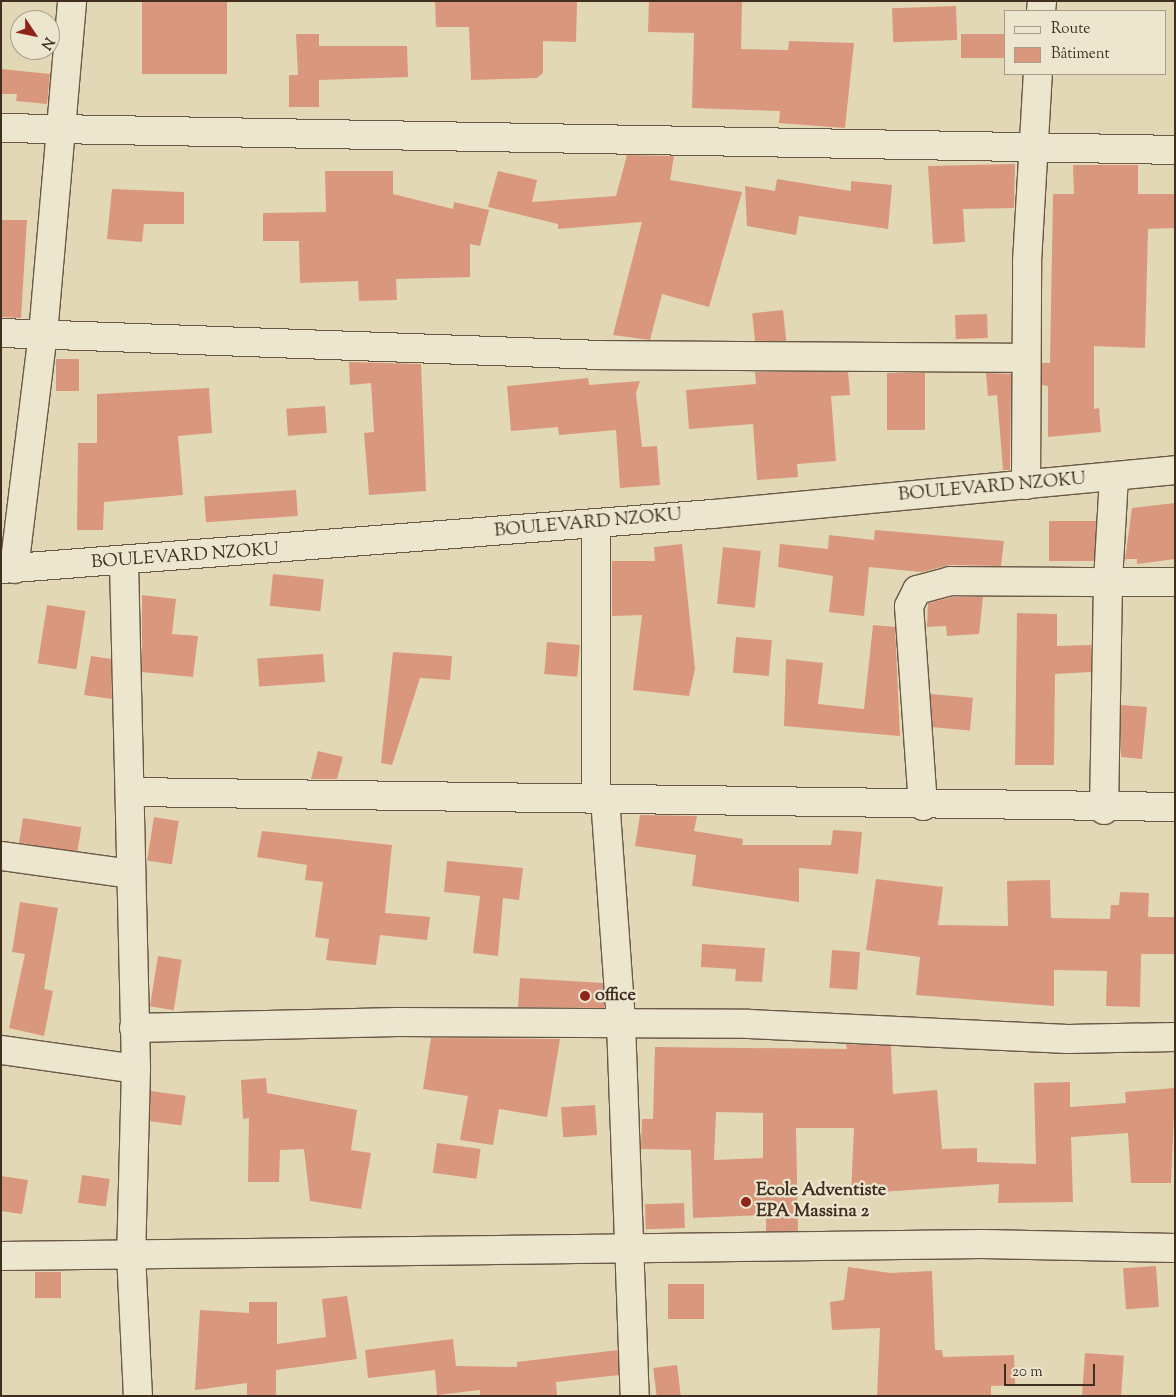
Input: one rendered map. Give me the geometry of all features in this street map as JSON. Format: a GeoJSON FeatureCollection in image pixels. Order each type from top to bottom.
{"type":"FeatureCollection","features":[{"type":"Feature","properties":{"kind":"street"},"geometry":{"type":"LineString","coordinates":[[8,569],[42,334],[62,129],[72,1]]}},
{"type":"Feature","properties":{"kind":"street"},"geometry":{"type":"LineString","coordinates":[[1026,485],[1026,358],[1038,75]]}},
{"type":"Feature","properties":{"kind":"street"},"geometry":{"type":"LineString","coordinates":[[1,128],[1034,149],[1175,150]]}},
{"type":"Feature","properties":{"kind":"street"},"geometry":{"type":"LineString","coordinates":[[1,333],[601,355],[1026,358]]}},
{"type":"Feature","properties":{"kind":"street","name":"BOULEVARD NZOKU"},"geometry":{"type":"LineString","coordinates":[[8,569],[124,562],[596,524],[1175,470]]}},
{"type":"Feature","properties":{"kind":"street"},"geometry":{"type":"LineString","coordinates":[[1104,810],[1108,582],[1114,477]]}},
{"type":"Feature","properties":{"kind":"street"},"geometry":{"type":"LineString","coordinates":[[596,524],[601,798],[621,1023],[635,1396]]}},
{"type":"Feature","properties":{"kind":"street"},"geometry":{"type":"LineString","coordinates":[[124,562],[132,792],[131,874],[136,1069],[131,1254],[138,1396]]}},
{"type":"Feature","properties":{"kind":"street"},"geometry":{"type":"LineString","coordinates":[[923,806],[909,606],[917,590],[950,581],[1175,582]]}},
{"type":"Feature","properties":{"kind":"street"},"geometry":{"type":"LineString","coordinates":[[132,792],[601,798],[1104,810],[1175,807]]}},
{"type":"Feature","properties":{"kind":"street"},"geometry":{"type":"LineString","coordinates":[[1,856],[131,874]]}},
{"type":"Feature","properties":{"kind":"street"},"geometry":{"type":"LineString","coordinates":[[134,1028],[398,1022],[621,1023],[845,1027],[1068,1039],[1175,1037]]}},
{"type":"Feature","properties":{"kind":"street"},"geometry":{"type":"LineString","coordinates":[[1,1050],[136,1069]]}},
{"type":"Feature","properties":{"kind":"street"},"geometry":{"type":"LineString","coordinates":[[1,1256],[630,1247],[1175,1248]]}},
{"type":"Feature","properties":{"kind":"building"},"geometry":{"type":"Polygon","coordinates":[[[142,1],[227,1],[227,74],[142,74],[142,1]]]}},
{"type":"Feature","properties":{"kind":"building"},"geometry":{"type":"Polygon","coordinates":[[[435,1],[577,1],[576,42],[543,41],[543,73],[537,78],[471,80],[469,27],[436,27],[435,1]]]}},
{"type":"Feature","properties":{"kind":"building"},"geometry":{"type":"Polygon","coordinates":[[[649,1],[742,1],[741,49],[788,50],[789,41],[854,43],[845,128],[779,123],[780,111],[692,108],[694,33],[648,32],[649,1]]]}},
{"type":"Feature","properties":{"kind":"building"},"geometry":{"type":"Polygon","coordinates":[[[956,6],[957,40],[893,42],[892,8],[956,6]]]}},
{"type":"Feature","properties":{"kind":"building"},"geometry":{"type":"Polygon","coordinates":[[[296,34],[319,34],[319,46],[407,46],[408,77],[319,80],[319,107],[289,107],[289,75],[298,75],[296,34]]]}},
{"type":"Feature","properties":{"kind":"building"},"geometry":{"type":"Polygon","coordinates":[[[961,34],[1004,34],[1004,58],[961,58],[961,34]]]}},
{"type":"Feature","properties":{"kind":"building"},"geometry":{"type":"Polygon","coordinates":[[[1,69],[50,74],[47,104],[16,101],[17,94],[1,94],[1,69]]]}},
{"type":"Feature","properties":{"kind":"building"},"geometry":{"type":"Polygon","coordinates":[[[627,155],[674,156],[670,180],[742,192],[709,307],[662,294],[650,340],[613,335],[642,222],[558,229],[558,224],[488,207],[498,171],[537,180],[532,202],[616,196],[627,155]]]}},
{"type":"Feature","properties":{"kind":"building"},"geometry":{"type":"Polygon","coordinates":[[[1015,164],[1014,208],[963,209],[965,242],[933,244],[928,166],[1015,164]]]}},
{"type":"Feature","properties":{"kind":"building"},"geometry":{"type":"Polygon","coordinates":[[[1073,165],[1138,165],[1138,194],[1175,194],[1175,228],[1148,229],[1145,348],[1094,346],[1094,409],[1099,408],[1101,432],[1048,437],[1048,386],[1042,385],[1042,363],[1050,363],[1053,194],[1074,194],[1073,165]]]}},
{"type":"Feature","properties":{"kind":"building"},"geometry":{"type":"Polygon","coordinates":[[[325,171],[393,171],[393,194],[453,209],[454,202],[489,210],[480,246],[470,244],[470,277],[396,279],[397,300],[359,301],[358,281],[300,283],[299,241],[263,241],[263,213],[326,212],[325,171]]]}},
{"type":"Feature","properties":{"kind":"building"},"geometry":{"type":"Polygon","coordinates":[[[777,179],[851,191],[851,181],[892,185],[888,229],[799,216],[796,235],[747,226],[745,186],[775,191],[777,179]]]}},
{"type":"Feature","properties":{"kind":"building"},"geometry":{"type":"Polygon","coordinates":[[[112,189],[184,192],[184,224],[144,224],[142,242],[107,239],[112,189]]]}},
{"type":"Feature","properties":{"kind":"building"},"geometry":{"type":"Polygon","coordinates":[[[1,220],[27,220],[21,318],[1,317],[1,220]]]}},
{"type":"Feature","properties":{"kind":"building"},"geometry":{"type":"Polygon","coordinates":[[[783,310],[786,341],[755,344],[752,313],[783,310]]]}},
{"type":"Feature","properties":{"kind":"building"},"geometry":{"type":"Polygon","coordinates":[[[987,314],[988,338],[956,339],[955,315],[987,314]]]}},
{"type":"Feature","properties":{"kind":"building"},"geometry":{"type":"Polygon","coordinates":[[[56,359],[79,359],[79,391],[56,391],[56,359]]]}},
{"type":"Feature","properties":{"kind":"building"},"geometry":{"type":"Polygon","coordinates":[[[349,362],[421,364],[426,491],[369,495],[364,433],[374,432],[371,383],[350,385],[349,362]]]}},
{"type":"Feature","properties":{"kind":"building"},"geometry":{"type":"Polygon","coordinates":[[[755,372],[848,372],[850,395],[831,396],[836,461],[797,464],[798,477],[757,480],[753,424],[689,429],[686,390],[756,384],[755,372]]]}},
{"type":"Feature","properties":{"kind":"building"},"geometry":{"type":"Polygon","coordinates":[[[887,373],[925,373],[925,430],[887,430],[887,373]]]}},
{"type":"Feature","properties":{"kind":"building"},"geometry":{"type":"Polygon","coordinates":[[[986,373],[1011,374],[1010,470],[1003,470],[997,395],[988,396],[986,373]]]}},
{"type":"Feature","properties":{"kind":"building"},"geometry":{"type":"Polygon","coordinates":[[[588,378],[589,385],[640,381],[636,393],[642,447],[657,446],[660,485],[620,488],[616,430],[559,435],[558,427],[511,431],[507,386],[588,378]]]}},
{"type":"Feature","properties":{"kind":"building"},"geometry":{"type":"Polygon","coordinates":[[[209,388],[212,433],[178,436],[183,495],[104,502],[103,530],[77,530],[78,443],[97,443],[97,394],[209,388]]]}},
{"type":"Feature","properties":{"kind":"building"},"geometry":{"type":"Polygon","coordinates":[[[325,406],[327,433],[288,436],[286,409],[325,406]]]}},
{"type":"Feature","properties":{"kind":"building"},"geometry":{"type":"Polygon","coordinates":[[[296,490],[298,516],[206,522],[204,496],[296,490]]]}},
{"type":"Feature","properties":{"kind":"building"},"geometry":{"type":"Polygon","coordinates":[[[1175,503],[1175,559],[1137,564],[1137,559],[1125,559],[1132,508],[1175,503]]]}},
{"type":"Feature","properties":{"kind":"building"},"geometry":{"type":"Polygon","coordinates":[[[1049,521],[1096,521],[1096,561],[1049,561],[1049,521]]]}},
{"type":"Feature","properties":{"kind":"building"},"geometry":{"type":"Polygon","coordinates":[[[875,530],[1004,541],[1001,566],[950,565],[922,572],[869,567],[864,616],[829,612],[833,576],[778,567],[780,544],[828,549],[829,535],[874,540],[875,530]]]}},
{"type":"Feature","properties":{"kind":"building"},"geometry":{"type":"Polygon","coordinates":[[[682,544],[695,669],[689,696],[633,690],[642,615],[612,616],[612,561],[655,561],[654,547],[682,544]]]}},
{"type":"Feature","properties":{"kind":"building"},"geometry":{"type":"Polygon","coordinates":[[[723,547],[761,551],[755,608],[717,604],[723,547]]]}},
{"type":"Feature","properties":{"kind":"building"},"geometry":{"type":"Polygon","coordinates":[[[273,574],[324,579],[320,611],[270,606],[273,574]]]}},
{"type":"Feature","properties":{"kind":"building"},"geometry":{"type":"Polygon","coordinates":[[[142,595],[176,599],[172,634],[198,636],[193,677],[142,672],[142,595]]]}},
{"type":"Feature","properties":{"kind":"building"},"geometry":{"type":"Polygon","coordinates":[[[952,597],[983,597],[979,634],[947,636],[946,626],[927,627],[928,603],[952,597]]]}},
{"type":"Feature","properties":{"kind":"building"},"geometry":{"type":"Polygon","coordinates":[[[47,605],[86,611],[76,669],[38,663],[47,605]]]}},
{"type":"Feature","properties":{"kind":"building"},"geometry":{"type":"Polygon","coordinates":[[[1017,613],[1057,614],[1057,646],[1091,645],[1091,672],[1055,674],[1054,765],[1015,765],[1017,613]]]}},
{"type":"Feature","properties":{"kind":"building"},"geometry":{"type":"Polygon","coordinates":[[[873,625],[895,627],[900,736],[784,726],[786,659],[823,663],[818,704],[864,709],[873,625]]]}},
{"type":"Feature","properties":{"kind":"building"},"geometry":{"type":"Polygon","coordinates":[[[736,637],[772,640],[769,676],[733,673],[736,637]]]}},
{"type":"Feature","properties":{"kind":"building"},"geometry":{"type":"Polygon","coordinates":[[[547,642],[580,645],[577,677],[544,674],[547,642]]]}},
{"type":"Feature","properties":{"kind":"building"},"geometry":{"type":"Polygon","coordinates":[[[393,652],[452,656],[450,680],[420,678],[392,765],[381,763],[393,652]]]}},
{"type":"Feature","properties":{"kind":"building"},"geometry":{"type":"Polygon","coordinates":[[[323,654],[325,682],[259,687],[257,659],[323,654]]]}},
{"type":"Feature","properties":{"kind":"building"},"geometry":{"type":"Polygon","coordinates":[[[91,656],[111,659],[112,699],[84,695],[91,656]]]}},
{"type":"Feature","properties":{"kind":"building"},"geometry":{"type":"Polygon","coordinates":[[[931,694],[973,698],[970,731],[928,727],[931,694]]]}},
{"type":"Feature","properties":{"kind":"building"},"geometry":{"type":"Polygon","coordinates":[[[1121,705],[1147,707],[1142,759],[1121,757],[1121,705]]]}},
{"type":"Feature","properties":{"kind":"building"},"geometry":{"type":"Polygon","coordinates":[[[318,751],[343,757],[337,779],[311,779],[318,751]]]}},
{"type":"Feature","properties":{"kind":"building"},"geometry":{"type":"Polygon","coordinates":[[[640,815],[697,816],[694,831],[743,839],[742,845],[831,845],[833,830],[862,832],[858,874],[799,868],[799,902],[692,886],[696,855],[635,846],[640,815]]]}},
{"type":"Feature","properties":{"kind":"building"},"geometry":{"type":"Polygon","coordinates":[[[154,817],[179,821],[172,864],[147,860],[154,817]]]}},
{"type":"Feature","properties":{"kind":"building"},"geometry":{"type":"Polygon","coordinates":[[[23,818],[81,827],[77,852],[19,843],[23,818]]]}},
{"type":"Feature","properties":{"kind":"building"},"geometry":{"type":"Polygon","coordinates":[[[262,831],[392,845],[385,913],[430,917],[427,940],[380,935],[376,965],[326,960],[329,939],[315,937],[323,882],[305,880],[307,865],[257,857],[262,831]]]}},
{"type":"Feature","properties":{"kind":"building"},"geometry":{"type":"Polygon","coordinates":[[[447,861],[523,868],[519,900],[503,898],[498,956],[473,953],[480,896],[444,892],[447,861]]]}},
{"type":"Feature","properties":{"kind":"building"},"geometry":{"type":"Polygon","coordinates":[[[876,879],[943,887],[938,925],[1008,926],[1007,881],[1050,880],[1051,918],[1110,919],[1111,905],[1119,905],[1120,892],[1149,893],[1148,917],[1175,917],[1175,954],[1141,954],[1140,1007],[1106,1006],[1107,971],[1054,970],[1054,1006],[916,995],[920,957],[866,950],[876,879]]]}},
{"type":"Feature","properties":{"kind":"building"},"geometry":{"type":"Polygon","coordinates":[[[20,902],[58,908],[44,989],[53,991],[44,1036],[9,1028],[25,954],[12,952],[20,902]]]}},
{"type":"Feature","properties":{"kind":"building"},"geometry":{"type":"Polygon","coordinates":[[[702,944],[765,948],[762,982],[735,981],[736,969],[701,967],[702,944]]]}},
{"type":"Feature","properties":{"kind":"building"},"geometry":{"type":"Polygon","coordinates":[[[832,950],[860,952],[857,990],[829,988],[832,950]]]}},
{"type":"Feature","properties":{"kind":"building"},"geometry":{"type":"Polygon","coordinates":[[[158,956],[182,960],[174,1010],[150,1006],[158,956]]]}},
{"type":"Feature","properties":{"kind":"building"},"geometry":{"type":"Polygon","coordinates":[[[520,978],[603,983],[604,1008],[518,1007],[520,978]]]}},
{"type":"Feature","properties":{"kind":"building"},"geometry":{"type":"Polygon","coordinates":[[[431,1038],[560,1039],[547,1117],[499,1109],[493,1145],[460,1140],[468,1096],[423,1089],[431,1038]]]}},
{"type":"Feature","properties":{"kind":"building"},"geometry":{"type":"Polygon","coordinates":[[[846,1044],[891,1046],[893,1094],[937,1090],[942,1149],[977,1148],[977,1162],[1036,1164],[1034,1083],[1070,1082],[1070,1107],[1126,1103],[1125,1092],[1175,1088],[1171,1183],[1131,1183],[1128,1133],[1071,1137],[1073,1202],[998,1203],[999,1184],[851,1194],[854,1128],[796,1128],[798,1231],[766,1231],[766,1215],[693,1218],[691,1150],[641,1149],[642,1119],[653,1119],[655,1047],[847,1049],[846,1044]],[[716,1112],[714,1160],[763,1158],[763,1113],[716,1112]]]}},
{"type":"Feature","properties":{"kind":"building"},"geometry":{"type":"Polygon","coordinates":[[[266,1078],[267,1093],[357,1110],[351,1150],[371,1153],[361,1209],[310,1201],[304,1149],[280,1150],[279,1182],[248,1182],[249,1118],[243,1119],[241,1080],[266,1078]]]}},
{"type":"Feature","properties":{"kind":"building"},"geometry":{"type":"Polygon","coordinates":[[[151,1091],[186,1096],[181,1126],[147,1121],[151,1091]]]}},
{"type":"Feature","properties":{"kind":"building"},"geometry":{"type":"Polygon","coordinates":[[[595,1105],[597,1135],[563,1137],[561,1107],[595,1105]]]}},
{"type":"Feature","properties":{"kind":"building"},"geometry":{"type":"Polygon","coordinates":[[[437,1143],[481,1149],[476,1179],[433,1173],[437,1143]]]}},
{"type":"Feature","properties":{"kind":"building"},"geometry":{"type":"Polygon","coordinates":[[[82,1175],[110,1179],[106,1207],[78,1203],[82,1175]]]}},
{"type":"Feature","properties":{"kind":"building"},"geometry":{"type":"Polygon","coordinates":[[[1,1176],[28,1180],[22,1214],[1,1211],[1,1176]]]}},
{"type":"Feature","properties":{"kind":"building"},"geometry":{"type":"Polygon","coordinates":[[[684,1203],[685,1228],[646,1229],[645,1204],[684,1203]]]}},
{"type":"Feature","properties":{"kind":"building"},"geometry":{"type":"Polygon","coordinates":[[[1156,1266],[1159,1307],[1126,1309],[1123,1268],[1156,1266]]]}},
{"type":"Feature","properties":{"kind":"building"},"geometry":{"type":"Polygon","coordinates":[[[848,1267],[890,1273],[932,1271],[935,1350],[942,1350],[943,1357],[1014,1355],[1015,1385],[991,1386],[991,1396],[877,1396],[880,1328],[832,1330],[830,1302],[844,1300],[848,1267]]]}},
{"type":"Feature","properties":{"kind":"building"},"geometry":{"type":"Polygon","coordinates":[[[35,1272],[61,1272],[61,1298],[35,1298],[35,1272]]]}},
{"type":"Feature","properties":{"kind":"building"},"geometry":{"type":"Polygon","coordinates":[[[668,1284],[704,1284],[704,1319],[668,1319],[668,1284]]]}},
{"type":"Feature","properties":{"kind":"building"},"geometry":{"type":"Polygon","coordinates":[[[347,1296],[357,1359],[276,1370],[276,1396],[247,1396],[247,1383],[195,1390],[200,1310],[249,1313],[249,1302],[277,1302],[277,1344],[326,1337],[322,1299],[347,1296]]]}},
{"type":"Feature","properties":{"kind":"building"},"geometry":{"type":"Polygon","coordinates":[[[453,1339],[456,1366],[517,1367],[517,1362],[618,1350],[619,1375],[556,1382],[557,1396],[480,1396],[480,1390],[437,1395],[435,1370],[368,1378],[365,1350],[453,1339]]]}},
{"type":"Feature","properties":{"kind":"building"},"geometry":{"type":"Polygon","coordinates":[[[1085,1353],[1124,1356],[1121,1396],[1082,1396],[1085,1353]]]}},
{"type":"Feature","properties":{"kind":"building"},"geometry":{"type":"Polygon","coordinates":[[[677,1365],[681,1396],[657,1396],[653,1368],[677,1365]]]}},
{"type":"Feature","properties":{"kind":"place","name":"office"},"geometry":{"type":"Point","coordinates":[585,996]}},
{"type":"Feature","properties":{"kind":"place","name":"Ecole Adventiste EPA Massina 2"},"geometry":{"type":"Point","coordinates":[746,1202]}}]}
